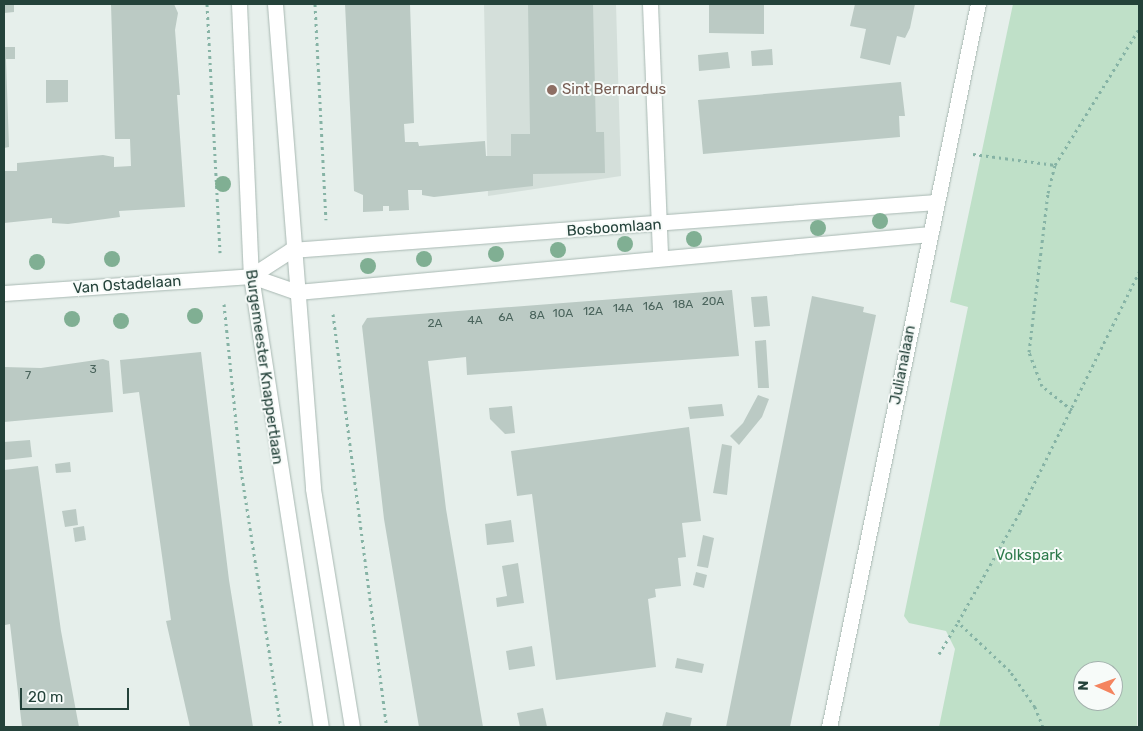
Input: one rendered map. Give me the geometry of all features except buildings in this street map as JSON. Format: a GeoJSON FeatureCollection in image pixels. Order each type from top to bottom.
{"type":"FeatureCollection","features":[{"type":"Feature","properties":{"kind":"street","name":"Burgemeester Knappertlaan"},"geometry":{"type":"LineString","coordinates":[[239,4],[250,276],[321,727]]}},
{"type":"Feature","properties":{"kind":"street"},"geometry":{"type":"LineString","coordinates":[[275,4],[292,250],[314,490],[352,727]]}},
{"type":"Feature","properties":{"kind":"street"},"geometry":{"type":"LineString","coordinates":[[650,4],[657,225],[660,256]]}},
{"type":"Feature","properties":{"kind":"street","name":"Julianalaan"},"geometry":{"type":"LineString","coordinates":[[829,727],[978,4]]}},
{"type":"Feature","properties":{"kind":"street","name":"Bosboomlaan"},"geometry":{"type":"LineString","coordinates":[[292,250],[327,246],[657,225],[936,202]]}},
{"type":"Feature","properties":{"kind":"street"},"geometry":{"type":"LineString","coordinates":[[250,276],[297,292],[660,256],[930,234]]}},
{"type":"Feature","properties":{"kind":"street"},"geometry":{"type":"LineString","coordinates":[[250,276],[292,250]]}},
{"type":"Feature","properties":{"kind":"street","name":"Van Ostadelaan"},"geometry":{"type":"LineString","coordinates":[[4,293],[250,276]]}},
{"type":"Feature","properties":{"kind":"path","name":"Burgemeester Knappertlaan"},"geometry":{"type":"LineString","coordinates":[[207,4],[222,278],[241,470],[281,727]]}},
{"type":"Feature","properties":{"kind":"path"},"geometry":{"type":"LineString","coordinates":[[315,4],[327,246]]}},
{"type":"Feature","properties":{"kind":"path"},"geometry":{"type":"LineString","coordinates":[[1072,410],[1042,386],[1030,352],[1055,165],[1139,30]]}},
{"type":"Feature","properties":{"kind":"path"},"geometry":{"type":"LineString","coordinates":[[947,152],[1055,165]]}},
{"type":"Feature","properties":{"kind":"path"},"geometry":{"type":"LineString","coordinates":[[939,654],[1072,410],[1139,272]]}},
{"type":"Feature","properties":{"kind":"path"},"geometry":{"type":"LineString","coordinates":[[331,288],[386,727]]}},
{"type":"Feature","properties":{"kind":"path"},"geometry":{"type":"LineString","coordinates":[[958,622],[1010,671],[1035,707],[1043,727]]}},
{"type":"Feature","properties":{"kind":"shaded area","name":"Sint Bernardus"},"geometry":{"type":"Polygon","coordinates":[[[484,4],[616,4],[621,176],[488,196],[484,4]]]}},
{"type":"Feature","properties":{"kind":"green space","name":"Volkspark"},"geometry":{"type":"Polygon","coordinates":[[[1013,4],[1139,4],[1137,727],[939,727],[955,649],[946,631],[909,623],[904,616],[968,307],[950,302],[1013,4]]]}},
{"type":"Feature","properties":{"kind":"place","name":"Sint Bernardus"},"geometry":{"type":"Point","coordinates":[552,90]}}]}
